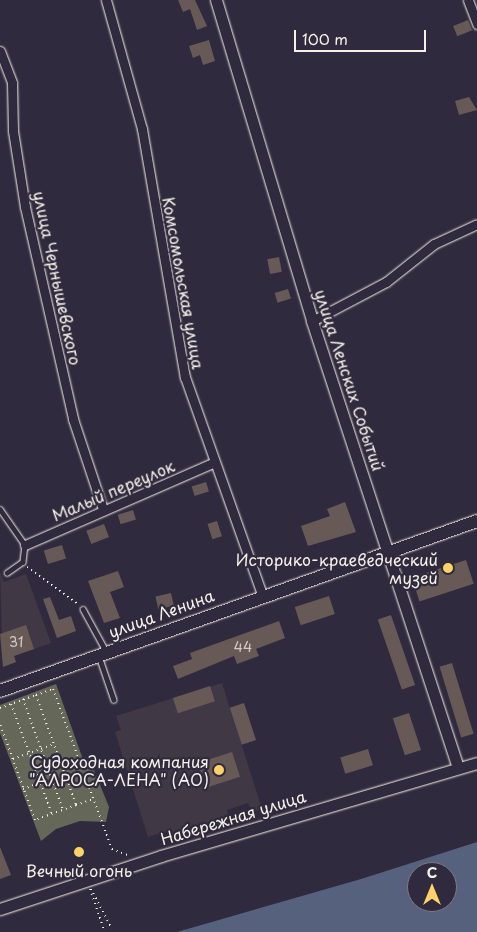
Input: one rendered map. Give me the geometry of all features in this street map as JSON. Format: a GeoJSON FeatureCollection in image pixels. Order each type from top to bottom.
{"type":"FeatureCollection","features":[{"type":"Feature","properties":{"kind":"main road","name":"улица Ленина"},"geometry":{"type":"LineString","coordinates":[[0,691],[262,594],[477,521]]}},
{"type":"Feature","properties":{"kind":"street","name":"Комсомольская улица"},"geometry":{"type":"LineString","coordinates":[[106,0],[142,129],[184,377],[213,463],[262,594]]}},
{"type":"Feature","properties":{"kind":"street","name":"улица Ленских Событий"},"geometry":{"type":"LineString","coordinates":[[216,0],[312,321],[389,550],[458,768]]}},
{"type":"Feature","properties":{"kind":"street"},"geometry":{"type":"LineString","coordinates":[[468,0],[477,24]]}},
{"type":"Feature","properties":{"kind":"street","name":"улица Чернышевского"},"geometry":{"type":"LineString","coordinates":[[0,51],[12,82],[13,131],[25,207],[73,419],[103,509]]}},
{"type":"Feature","properties":{"kind":"street"},"geometry":{"type":"LineString","coordinates":[[312,321],[386,282],[434,244],[477,224]]}},
{"type":"Feature","properties":{"kind":"street","name":"Малый переулок"},"geometry":{"type":"LineString","coordinates":[[25,545],[103,509],[213,463]]}},
{"type":"Feature","properties":{"kind":"street","name":"Набережная улица"},"geometry":{"type":"LineString","coordinates":[[0,909],[134,864],[477,763]]}},
{"type":"Feature","properties":{"kind":"lane"},"geometry":{"type":"LineString","coordinates":[[0,509],[25,545],[22,562],[7,573]]}},
{"type":"Feature","properties":{"kind":"lane"},"geometry":{"type":"LineString","coordinates":[[83,609],[102,652],[114,700]]}},
{"type":"Feature","properties":{"kind":"path"},"geometry":{"type":"LineString","coordinates":[[22,562],[83,609]]}},
{"type":"Feature","properties":{"kind":"path"},"geometry":{"type":"LineString","coordinates":[[0,708],[53,689],[112,849],[130,856],[134,864]]}},
{"type":"Feature","properties":{"kind":"path"},"geometry":{"type":"LineString","coordinates":[[36,694],[76,805]]}},
{"type":"Feature","properties":{"kind":"path"},"geometry":{"type":"LineString","coordinates":[[23,699],[63,810]]}},
{"type":"Feature","properties":{"kind":"path"},"geometry":{"type":"LineString","coordinates":[[11,704],[52,814]]}},
{"type":"Feature","properties":{"kind":"path"},"geometry":{"type":"LineString","coordinates":[[0,724],[35,820],[93,799]]}},
{"type":"Feature","properties":{"kind":"path"},"geometry":{"type":"LineString","coordinates":[[13,759],[54,744]]}},
{"type":"Feature","properties":{"kind":"path"},"geometry":{"type":"LineString","coordinates":[[24,789],[65,774]]}},
{"type":"Feature","properties":{"kind":"path"},"geometry":{"type":"LineString","coordinates":[[104,930],[90,887],[112,929]]}},
{"type":"Feature","properties":{"kind":"shaded area"},"geometry":{"type":"Polygon","coordinates":[[[0,572],[4,582],[26,574],[51,643],[14,656],[16,662],[3,667],[0,572]]]}},
{"type":"Feature","properties":{"kind":"shaded area"},"geometry":{"type":"Polygon","coordinates":[[[222,683],[262,809],[252,812],[248,803],[227,810],[229,819],[170,838],[167,831],[148,837],[115,732],[121,730],[116,716],[222,683]]]}},
{"type":"Feature","properties":{"kind":"green space"},"geometry":{"type":"Polygon","coordinates":[[[56,684],[85,765],[94,770],[109,807],[106,822],[80,821],[56,829],[41,841],[0,733],[0,705],[56,684]]]}},
{"type":"Feature","properties":{"kind":"water"},"geometry":{"type":"Polygon","coordinates":[[[477,842],[477,932],[177,932],[407,864],[407,912],[457,912],[457,862],[414,862],[477,842]]]}},
{"type":"Feature","properties":{"kind":"building"},"geometry":{"type":"Polygon","coordinates":[[[178,0],[195,0],[207,26],[197,30],[190,9],[183,12],[178,0]]]}},
{"type":"Feature","properties":{"kind":"building"},"geometry":{"type":"Polygon","coordinates":[[[468,20],[472,30],[457,36],[453,26],[468,20]]]}},
{"type":"Feature","properties":{"kind":"building"},"geometry":{"type":"Polygon","coordinates":[[[209,40],[215,61],[203,65],[200,55],[193,58],[189,46],[209,40]]]}},
{"type":"Feature","properties":{"kind":"building"},"geometry":{"type":"Polygon","coordinates":[[[469,97],[477,110],[459,115],[455,101],[469,97]]]}},
{"type":"Feature","properties":{"kind":"building"},"geometry":{"type":"Polygon","coordinates":[[[279,257],[282,272],[270,274],[267,259],[279,257]]]}},
{"type":"Feature","properties":{"kind":"building"},"geometry":{"type":"Polygon","coordinates":[[[288,289],[291,299],[278,303],[275,293],[288,289]]]}},
{"type":"Feature","properties":{"kind":"building"},"geometry":{"type":"Polygon","coordinates":[[[206,482],[209,492],[195,496],[192,486],[206,482]]]}},
{"type":"Feature","properties":{"kind":"building"},"geometry":{"type":"Polygon","coordinates":[[[345,502],[356,532],[308,546],[301,526],[330,516],[327,509],[345,502]]]}},
{"type":"Feature","properties":{"kind":"building"},"geometry":{"type":"Polygon","coordinates":[[[133,510],[136,520],[121,524],[118,515],[133,510]]]}},
{"type":"Feature","properties":{"kind":"building"},"geometry":{"type":"Polygon","coordinates":[[[217,521],[222,536],[212,539],[207,524],[217,521]]]}},
{"type":"Feature","properties":{"kind":"building"},"geometry":{"type":"Polygon","coordinates":[[[104,524],[109,537],[91,544],[86,531],[104,524]]]}},
{"type":"Feature","properties":{"kind":"building"},"geometry":{"type":"Polygon","coordinates":[[[62,545],[66,558],[48,564],[44,551],[62,545]]]}},
{"type":"Feature","properties":{"kind":"building"},"geometry":{"type":"Polygon","coordinates":[[[466,560],[474,584],[420,601],[412,578],[466,560]]]}},
{"type":"Feature","properties":{"kind":"building"},"geometry":{"type":"Polygon","coordinates":[[[118,571],[124,587],[110,592],[120,618],[104,623],[88,581],[118,571]]]}},
{"type":"Feature","properties":{"kind":"building"},"geometry":{"type":"Polygon","coordinates":[[[171,593],[174,606],[158,609],[155,597],[171,593]]]}},
{"type":"Feature","properties":{"kind":"building"},"geometry":{"type":"Polygon","coordinates":[[[329,596],[335,614],[301,625],[295,607],[329,596]]]}},
{"type":"Feature","properties":{"kind":"building"},"geometry":{"type":"Polygon","coordinates":[[[50,597],[59,620],[71,616],[76,631],[57,638],[43,599],[50,597]]]}},
{"type":"Feature","properties":{"kind":"building"},"geometry":{"type":"Polygon","coordinates":[[[391,615],[415,685],[402,690],[378,620],[391,615]]]}},
{"type":"Feature","properties":{"kind":"building"},"geometry":{"type":"Polygon","coordinates":[[[279,621],[285,638],[256,649],[259,656],[237,664],[234,656],[178,679],[173,666],[192,659],[190,653],[279,621]]]}},
{"type":"Feature","properties":{"kind":"building"},"geometry":{"type":"Polygon","coordinates":[[[26,625],[34,649],[14,656],[16,662],[3,667],[0,634],[26,625]]]}},
{"type":"Feature","properties":{"kind":"building"},"geometry":{"type":"Polygon","coordinates":[[[452,663],[474,734],[461,738],[440,667],[452,663]]]}},
{"type":"Feature","properties":{"kind":"building"},"geometry":{"type":"Polygon","coordinates":[[[210,686],[215,701],[178,713],[173,698],[210,686]]]}},
{"type":"Feature","properties":{"kind":"building"},"geometry":{"type":"Polygon","coordinates":[[[244,703],[256,740],[242,745],[230,708],[244,703]]]}},
{"type":"Feature","properties":{"kind":"building"},"geometry":{"type":"Polygon","coordinates":[[[409,713],[421,750],[405,755],[393,718],[409,713]]]}},
{"type":"Feature","properties":{"kind":"building"},"geometry":{"type":"Polygon","coordinates":[[[368,749],[373,765],[345,774],[340,757],[368,749]]]}},
{"type":"Feature","properties":{"kind":"building","name":"Судоходная компания \"АЛРОСА-ЛЕНА\" (АО)"},"geometry":{"type":"Polygon","coordinates":[[[232,752],[240,777],[206,788],[198,763],[232,752]]]}},
{"type":"Feature","properties":{"kind":"building"},"geometry":{"type":"Polygon","coordinates":[[[0,847],[11,875],[0,879],[0,847]]]}},
{"type":"Feature","properties":{"kind":"place","name":"Историко-краеведческий музей"},"geometry":{"type":"Point","coordinates":[448,568]}},
{"type":"Feature","properties":{"kind":"place","name":"Судоходная компания \"АЛРОСА-ЛЕНА\" (АО)"},"geometry":{"type":"Point","coordinates":[219,770]}},
{"type":"Feature","properties":{"kind":"place","name":"Вечный огонь"},"geometry":{"type":"Point","coordinates":[79,852]}}]}
